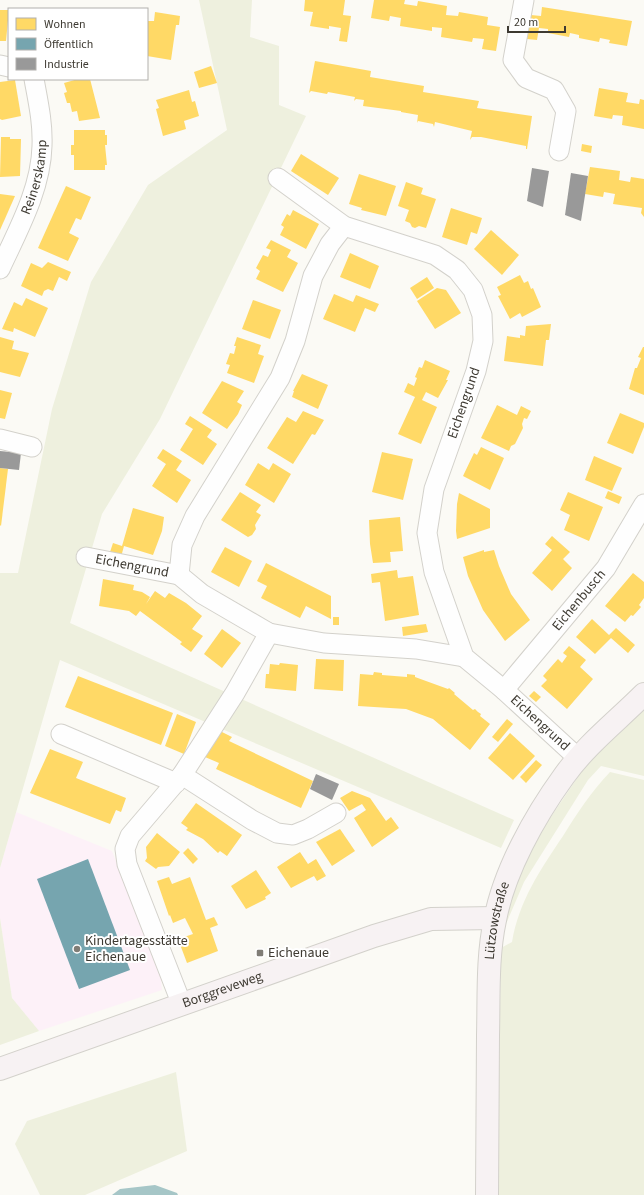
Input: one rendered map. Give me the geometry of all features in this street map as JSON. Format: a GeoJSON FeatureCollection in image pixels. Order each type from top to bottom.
{"type":"FeatureCollection","features":[{"type":"Feature","properties":{"kind":"street"},"geometry":{"type":"LineString","coordinates":[[524,0],[513,60],[526,78],[554,90],[566,110],[559,151]]}},
{"type":"Feature","properties":{"kind":"street","name":"Reinerskamp"},"geometry":{"type":"LineString","coordinates":[[0,269],[33,195],[39,173],[42,146],[41,120],[34,80]]}},
{"type":"Feature","properties":{"kind":"street","name":"Eichengrund"},"geometry":{"type":"LineString","coordinates":[[278,178],[344,226],[435,255],[457,270],[473,290],[482,315],[482,341],[476,371],[434,489],[427,533],[434,572],[464,657]]}},
{"type":"Feature","properties":{"kind":"street","name":"Eichengrund"},"geometry":{"type":"LineString","coordinates":[[179,575],[182,545],[194,516],[280,378],[294,341],[313,276],[330,244],[344,226]]}},
{"type":"Feature","properties":{"kind":"street"},"geometry":{"type":"LineString","coordinates":[[0,439],[32,446]]}},
{"type":"Feature","properties":{"kind":"street","name":"Eichenbusch"},"geometry":{"type":"LineString","coordinates":[[504,690],[606,568],[644,504]]}},
{"type":"Feature","properties":{"kind":"street","name":"Eichengrund"},"geometry":{"type":"LineString","coordinates":[[86,557],[179,575],[202,594],[269,633],[324,643],[416,649],[464,657],[504,690],[578,758]]}},
{"type":"Feature","properties":{"kind":"street"},"geometry":{"type":"LineString","coordinates":[[182,1005],[127,864],[125,849],[130,836],[179,779],[235,693],[269,633]]}},
{"type":"Feature","properties":{"kind":"street","name":"Lützowstraße"},"geometry":{"type":"LineString","coordinates":[[487,1195],[489,1002],[491,948],[495,918],[510,872],[529,832],[548,799],[578,758],[644,694]]}},
{"type":"Feature","properties":{"kind":"street"},"geometry":{"type":"LineString","coordinates":[[61,734],[179,779],[277,833],[293,835],[308,829],[336,813]]}},
{"type":"Feature","properties":{"kind":"street","name":"Borggreveweg"},"geometry":{"type":"LineString","coordinates":[[0,1069],[404,927],[431,919],[495,918]]}},
{"type":"Feature","properties":{"kind":"shaded area","name":"Kindertagesstätte Eichenaue"},"geometry":{"type":"Polygon","coordinates":[[[16,812],[112,851],[161,979],[162,990],[39,1031],[12,998],[0,918],[0,868],[16,812]]]}},
{"type":"Feature","properties":{"kind":"green space"},"geometry":{"type":"Polygon","coordinates":[[[199,0],[252,0],[250,37],[279,46],[279,105],[306,116],[160,419],[102,514],[70,623],[514,820],[501,848],[60,660],[0,868],[0,573],[18,573],[52,409],[91,282],[148,185],[227,130],[199,0]]]}},
{"type":"Feature","properties":{"kind":"green space"},"geometry":{"type":"Polygon","coordinates":[[[644,710],[644,776],[601,766],[588,780],[524,882],[506,924],[510,901],[518,879],[540,833],[586,765],[644,710]]]}},
{"type":"Feature","properties":{"kind":"green space"},"geometry":{"type":"Polygon","coordinates":[[[610,772],[644,780],[644,1195],[497,1195],[501,948],[512,942],[515,927],[525,899],[546,861],[585,802],[610,772]]]}},
{"type":"Feature","properties":{"kind":"green space"},"geometry":{"type":"Polygon","coordinates":[[[0,918],[12,998],[39,1031],[0,1045],[0,918]]]}},
{"type":"Feature","properties":{"kind":"green space"},"geometry":{"type":"Polygon","coordinates":[[[176,1072],[187,1151],[85,1195],[40,1195],[15,1144],[27,1121],[176,1072]]]}},
{"type":"Feature","properties":{"kind":"water"},"geometry":{"type":"Polygon","coordinates":[[[155,1185],[177,1193],[178,1195],[112,1195],[120,1189],[155,1185]]]}},
{"type":"Feature","properties":{"kind":"building: Wohnen"},"geometry":{"type":"Polygon","coordinates":[[[305,0],[345,0],[343,15],[351,16],[347,42],[339,41],[341,28],[329,26],[329,29],[310,26],[313,12],[304,11],[305,0]]]}},
{"type":"Feature","properties":{"kind":"building: Wohnen"},"geometry":{"type":"Polygon","coordinates":[[[374,0],[405,0],[404,4],[417,6],[418,1],[447,6],[446,15],[458,16],[459,12],[488,17],[487,25],[500,27],[496,51],[482,49],[484,39],[473,38],[472,42],[441,37],[442,28],[432,27],[432,31],[400,26],[401,18],[390,16],[389,21],[371,18],[374,0]]]}},
{"type":"Feature","properties":{"kind":"building: Wohnen"},"geometry":{"type":"Polygon","coordinates":[[[542,7],[632,21],[627,46],[609,43],[610,40],[600,38],[599,42],[579,38],[579,35],[570,33],[569,37],[548,33],[548,29],[539,28],[537,40],[527,39],[531,15],[541,16],[542,7]]]}},
{"type":"Feature","properties":{"kind":"building: Wohnen"},"geometry":{"type":"Polygon","coordinates":[[[0,10],[8,10],[6,41],[0,41],[0,10]]]}},
{"type":"Feature","properties":{"kind":"building: Wohnen"},"geometry":{"type":"Polygon","coordinates":[[[155,12],[180,16],[179,25],[176,25],[171,60],[148,56],[148,21],[154,21],[155,12]]]}},
{"type":"Feature","properties":{"kind":"building: Wohnen"},"geometry":{"type":"Polygon","coordinates":[[[315,61],[371,71],[370,77],[424,86],[423,92],[479,101],[477,108],[532,116],[527,149],[526,146],[481,137],[472,137],[470,140],[472,131],[435,122],[434,127],[433,124],[418,121],[417,123],[418,115],[401,111],[363,106],[364,100],[356,99],[354,101],[355,97],[328,92],[327,94],[311,91],[309,93],[315,61]]]}},
{"type":"Feature","properties":{"kind":"building: Wohnen"},"geometry":{"type":"Polygon","coordinates":[[[211,66],[217,83],[199,88],[194,72],[211,66]]]}},
{"type":"Feature","properties":{"kind":"building: Wohnen"},"geometry":{"type":"Polygon","coordinates":[[[15,80],[21,116],[2,120],[0,119],[0,82],[15,80]]]}},
{"type":"Feature","properties":{"kind":"building: Wohnen"},"geometry":{"type":"Polygon","coordinates":[[[74,80],[90,80],[100,118],[79,121],[77,111],[72,112],[70,103],[67,103],[64,93],[67,92],[64,83],[74,80]]]}},
{"type":"Feature","properties":{"kind":"building: Wohnen"},"geometry":{"type":"Polygon","coordinates":[[[599,88],[628,93],[626,102],[639,104],[640,99],[644,100],[644,129],[622,125],[623,116],[613,115],[612,119],[594,116],[599,88]]]}},
{"type":"Feature","properties":{"kind":"building: Wohnen"},"geometry":{"type":"Polygon","coordinates":[[[189,90],[192,102],[195,101],[199,116],[184,121],[186,129],[163,136],[156,109],[159,108],[156,100],[189,90]]]}},
{"type":"Feature","properties":{"kind":"building: Wohnen"},"geometry":{"type":"Polygon","coordinates":[[[74,130],[105,130],[105,135],[107,135],[107,145],[105,145],[107,165],[105,165],[105,170],[74,170],[74,155],[71,155],[71,145],[74,145],[74,130]]]}},
{"type":"Feature","properties":{"kind":"building: Wohnen"},"geometry":{"type":"Polygon","coordinates":[[[1,137],[21,139],[20,176],[0,177],[1,137]]]}},
{"type":"Feature","properties":{"kind":"building: Wohnen"},"geometry":{"type":"Polygon","coordinates":[[[582,144],[592,146],[591,153],[581,151],[582,144]]]}},
{"type":"Feature","properties":{"kind":"building: Wohnen"},"geometry":{"type":"Polygon","coordinates":[[[301,154],[339,178],[328,195],[291,171],[301,154]]]}},
{"type":"Feature","properties":{"kind":"building: Wohnen"},"geometry":{"type":"Polygon","coordinates":[[[590,167],[620,171],[619,180],[630,182],[631,177],[644,179],[644,217],[641,213],[642,208],[613,204],[615,194],[604,192],[603,197],[585,194],[590,167]]]}},
{"type":"Feature","properties":{"kind":"building: Wohnen"},"geometry":{"type":"Polygon","coordinates":[[[359,174],[396,186],[386,216],[361,210],[362,208],[349,204],[359,174]]]}},
{"type":"Feature","properties":{"kind":"building: Wohnen"},"geometry":{"type":"Polygon","coordinates":[[[406,182],[423,188],[421,194],[436,199],[426,228],[419,226],[415,228],[412,227],[410,223],[405,221],[409,210],[398,206],[406,182]]]}},
{"type":"Feature","properties":{"kind":"building: Wohnen"},"geometry":{"type":"Polygon","coordinates":[[[66,186],[91,197],[81,220],[76,218],[69,233],[79,238],[68,261],[38,248],[66,186]]]}},
{"type":"Feature","properties":{"kind":"building: Wohnen"},"geometry":{"type":"Polygon","coordinates":[[[0,194],[15,196],[0,230],[0,194]]]}},
{"type":"Feature","properties":{"kind":"building: Wohnen"},"geometry":{"type":"Polygon","coordinates":[[[451,208],[482,218],[477,234],[471,232],[467,245],[442,237],[451,208]]]}},
{"type":"Feature","properties":{"kind":"building: Wohnen"},"geometry":{"type":"Polygon","coordinates":[[[293,210],[319,224],[306,249],[280,235],[284,227],[281,225],[287,214],[290,216],[293,210]]]}},
{"type":"Feature","properties":{"kind":"building: Wohnen"},"geometry":{"type":"Polygon","coordinates":[[[491,230],[519,255],[502,275],[474,249],[491,230]]]}},
{"type":"Feature","properties":{"kind":"building: Wohnen"},"geometry":{"type":"Polygon","coordinates":[[[271,240],[291,250],[287,257],[298,263],[283,292],[256,279],[260,271],[256,268],[263,255],[268,257],[271,250],[266,248],[271,240]]]}},
{"type":"Feature","properties":{"kind":"building: Wohnen"},"geometry":{"type":"Polygon","coordinates":[[[350,253],[379,266],[370,289],[340,277],[350,253]]]}},
{"type":"Feature","properties":{"kind":"building: Wohnen"},"geometry":{"type":"Polygon","coordinates":[[[48,262],[71,272],[67,281],[59,277],[53,291],[48,289],[44,291],[42,296],[21,286],[31,263],[42,268],[48,262]]]}},
{"type":"Feature","properties":{"kind":"building: Wohnen"},"geometry":{"type":"Polygon","coordinates":[[[520,275],[524,283],[528,281],[531,289],[533,288],[541,307],[522,317],[520,313],[510,319],[498,296],[501,295],[497,287],[520,275]]]}},
{"type":"Feature","properties":{"kind":"building: Wohnen"},"geometry":{"type":"Polygon","coordinates":[[[427,277],[434,288],[417,299],[410,288],[427,277]]]}},
{"type":"Feature","properties":{"kind":"building: Wohnen"},"geometry":{"type":"Polygon","coordinates":[[[437,288],[446,290],[461,313],[435,329],[417,301],[437,288]]]}},
{"type":"Feature","properties":{"kind":"building: Wohnen"},"geometry":{"type":"Polygon","coordinates":[[[334,294],[353,302],[356,295],[379,304],[375,312],[365,308],[355,332],[323,319],[334,294]]]}},
{"type":"Feature","properties":{"kind":"building: Wohnen"},"geometry":{"type":"Polygon","coordinates":[[[26,298],[48,308],[35,337],[14,328],[13,332],[2,329],[14,302],[22,306],[26,298]]]}},
{"type":"Feature","properties":{"kind":"building: Wohnen"},"geometry":{"type":"Polygon","coordinates":[[[253,300],[281,310],[270,339],[242,329],[253,300]]]}},
{"type":"Feature","properties":{"kind":"building: Wohnen"},"geometry":{"type":"Polygon","coordinates":[[[551,324],[549,340],[546,340],[543,366],[504,361],[507,336],[520,338],[520,335],[525,336],[526,326],[551,324]]]}},
{"type":"Feature","properties":{"kind":"building: Wohnen"},"geometry":{"type":"Polygon","coordinates":[[[0,337],[14,341],[12,349],[29,353],[20,377],[0,372],[0,337]]]}},
{"type":"Feature","properties":{"kind":"building: Wohnen"},"geometry":{"type":"Polygon","coordinates":[[[237,337],[261,345],[258,354],[264,356],[254,383],[227,373],[230,365],[226,364],[230,353],[234,354],[236,346],[234,346],[237,337]]]}},
{"type":"Feature","properties":{"kind":"building: Wohnen"},"geometry":{"type":"Polygon","coordinates":[[[643,347],[644,395],[629,389],[635,368],[637,368],[641,358],[638,357],[643,347]]]}},
{"type":"Feature","properties":{"kind":"building: Wohnen"},"geometry":{"type":"Polygon","coordinates":[[[425,360],[450,371],[446,380],[448,380],[438,398],[426,392],[422,400],[437,407],[421,444],[398,434],[415,397],[404,392],[408,383],[414,386],[417,378],[415,377],[419,367],[422,368],[425,360]]]}},
{"type":"Feature","properties":{"kind":"building: Wohnen"},"geometry":{"type":"Polygon","coordinates":[[[302,374],[328,385],[318,409],[292,397],[293,391],[302,374]]]}},
{"type":"Feature","properties":{"kind":"building: Wohnen"},"geometry":{"type":"Polygon","coordinates":[[[222,381],[244,391],[237,402],[242,405],[238,414],[227,429],[202,413],[222,381]]]}},
{"type":"Feature","properties":{"kind":"building: Wohnen"},"geometry":{"type":"Polygon","coordinates":[[[0,390],[12,393],[5,419],[0,418],[0,390]]]}},
{"type":"Feature","properties":{"kind":"building: Wohnen"},"geometry":{"type":"Polygon","coordinates":[[[497,405],[517,415],[521,406],[531,411],[527,419],[524,418],[522,424],[523,428],[515,444],[511,446],[509,451],[481,438],[497,405]]]}},
{"type":"Feature","properties":{"kind":"building: Wohnen"},"geometry":{"type":"Polygon","coordinates":[[[303,411],[324,420],[315,435],[312,434],[293,464],[267,448],[287,417],[296,422],[303,411]]]}},
{"type":"Feature","properties":{"kind":"building: Wohnen"},"geometry":{"type":"Polygon","coordinates":[[[620,413],[644,423],[644,427],[633,454],[607,443],[620,413]]]}},
{"type":"Feature","properties":{"kind":"building: Wohnen"},"geometry":{"type":"Polygon","coordinates":[[[190,416],[212,430],[207,437],[217,444],[203,465],[180,450],[193,429],[185,424],[190,416]]]}},
{"type":"Feature","properties":{"kind":"building: Wohnen"},"geometry":{"type":"Polygon","coordinates":[[[481,447],[504,458],[490,490],[463,476],[474,453],[477,455],[481,447]]]}},
{"type":"Feature","properties":{"kind":"building: Wohnen"},"geometry":{"type":"Polygon","coordinates":[[[163,449],[182,461],[176,470],[191,480],[177,503],[152,486],[166,464],[157,458],[163,449]]]}},
{"type":"Feature","properties":{"kind":"building: Wohnen"},"geometry":{"type":"Polygon","coordinates":[[[382,452],[413,459],[403,500],[372,492],[382,452]]]}},
{"type":"Feature","properties":{"kind":"building: Wohnen"},"geometry":{"type":"Polygon","coordinates":[[[594,456],[622,468],[612,491],[585,480],[594,456]]]}},
{"type":"Feature","properties":{"kind":"building: Wohnen"},"geometry":{"type":"Polygon","coordinates":[[[258,463],[269,470],[273,463],[291,474],[274,503],[245,485],[258,463]]]}},
{"type":"Feature","properties":{"kind":"building: Wohnen"},"geometry":{"type":"Polygon","coordinates":[[[0,468],[8,469],[1,526],[0,525],[0,468]]]}},
{"type":"Feature","properties":{"kind":"building: Wohnen"},"geometry":{"type":"Polygon","coordinates":[[[608,491],[622,497],[619,504],[605,498],[608,491]]]}},
{"type":"Feature","properties":{"kind":"building: Wohnen"},"geometry":{"type":"Polygon","coordinates":[[[240,492],[261,505],[256,512],[261,515],[255,525],[256,529],[252,535],[248,537],[221,520],[240,492]]]}},
{"type":"Feature","properties":{"kind":"building: Wohnen"},"geometry":{"type":"Polygon","coordinates":[[[568,492],[603,507],[589,541],[564,530],[570,515],[560,510],[568,492]]]}},
{"type":"Feature","properties":{"kind":"building: Wohnen"},"geometry":{"type":"Polygon","coordinates":[[[459,493],[490,509],[490,528],[457,539],[457,504],[459,493]]]}},
{"type":"Feature","properties":{"kind":"building: Wohnen"},"geometry":{"type":"Polygon","coordinates":[[[133,508],[164,517],[162,531],[153,555],[124,546],[121,557],[109,555],[113,543],[122,546],[133,508]]]}},
{"type":"Feature","properties":{"kind":"building: Wohnen"},"geometry":{"type":"Polygon","coordinates":[[[400,517],[403,551],[390,552],[391,562],[373,563],[370,544],[369,520],[400,517]]]}},
{"type":"Feature","properties":{"kind":"building: Wohnen"},"geometry":{"type":"Polygon","coordinates":[[[552,536],[570,552],[563,559],[572,568],[552,591],[532,573],[552,550],[545,544],[552,536]]]}},
{"type":"Feature","properties":{"kind":"building: Wohnen"},"geometry":{"type":"Polygon","coordinates":[[[225,547],[252,561],[239,587],[211,572],[225,547]]]}},
{"type":"Feature","properties":{"kind":"building: Wohnen"},"geometry":{"type":"Polygon","coordinates":[[[484,550],[484,552],[494,550],[511,594],[530,620],[505,641],[483,610],[468,576],[463,557],[484,550]]]}},
{"type":"Feature","properties":{"kind":"building: Wohnen"},"geometry":{"type":"Polygon","coordinates":[[[266,563],[331,596],[331,619],[306,606],[300,618],[261,598],[267,586],[257,581],[266,563]]]}},
{"type":"Feature","properties":{"kind":"building: Wohnen"},"geometry":{"type":"Polygon","coordinates":[[[397,570],[398,578],[413,576],[419,615],[385,621],[380,582],[372,583],[371,574],[397,570]]]}},
{"type":"Feature","properties":{"kind":"building: Wohnen"},"geometry":{"type":"Polygon","coordinates":[[[633,573],[644,582],[644,598],[639,605],[641,607],[625,622],[605,606],[633,573]]]}},
{"type":"Feature","properties":{"kind":"building: Wohnen"},"geometry":{"type":"Polygon","coordinates":[[[103,579],[134,585],[133,590],[142,592],[150,597],[146,604],[155,591],[165,598],[169,593],[186,603],[202,616],[192,629],[203,636],[191,652],[180,644],[182,642],[140,611],[136,616],[129,611],[99,606],[103,579]]]}},
{"type":"Feature","properties":{"kind":"building: Wohnen"},"geometry":{"type":"Polygon","coordinates":[[[333,617],[339,617],[339,625],[333,625],[333,617]]]}},
{"type":"Feature","properties":{"kind":"building: Wohnen"},"geometry":{"type":"Polygon","coordinates":[[[592,619],[609,635],[616,628],[635,645],[628,653],[611,638],[595,654],[576,637],[592,619]]]}},
{"type":"Feature","properties":{"kind":"building: Wohnen"},"geometry":{"type":"Polygon","coordinates":[[[426,624],[428,632],[403,636],[402,627],[426,624]]]}},
{"type":"Feature","properties":{"kind":"building: Wohnen"},"geometry":{"type":"Polygon","coordinates":[[[222,629],[241,643],[222,668],[204,654],[222,629]]]}},
{"type":"Feature","properties":{"kind":"building: Wohnen"},"geometry":{"type":"Polygon","coordinates":[[[569,646],[586,660],[580,667],[593,679],[567,709],[541,686],[547,680],[543,676],[558,659],[562,663],[567,656],[563,653],[569,646]]]}},
{"type":"Feature","properties":{"kind":"building: Wohnen"},"geometry":{"type":"Polygon","coordinates":[[[316,659],[344,660],[343,691],[314,689],[316,659]]]}},
{"type":"Feature","properties":{"kind":"building: Wohnen"},"geometry":{"type":"Polygon","coordinates":[[[280,663],[298,665],[296,691],[265,688],[266,674],[269,674],[270,664],[279,665],[280,663]]]}},
{"type":"Feature","properties":{"kind":"building: Wohnen"},"geometry":{"type":"Polygon","coordinates":[[[374,672],[382,673],[382,675],[407,677],[407,674],[415,675],[415,677],[448,689],[449,688],[473,710],[475,709],[481,714],[480,716],[490,724],[470,750],[433,719],[406,709],[358,706],[360,674],[373,675],[374,672]]]}},
{"type":"Feature","properties":{"kind":"building: Wohnen"},"geometry":{"type":"Polygon","coordinates":[[[78,676],[173,713],[161,745],[65,707],[78,676]]]}},
{"type":"Feature","properties":{"kind":"building: Wohnen"},"geometry":{"type":"Polygon","coordinates":[[[534,691],[541,697],[536,702],[529,696],[534,691]]]}},
{"type":"Feature","properties":{"kind":"building: Wohnen"},"geometry":{"type":"Polygon","coordinates":[[[177,714],[196,722],[184,754],[165,746],[177,714]]]}},
{"type":"Feature","properties":{"kind":"building: Wohnen"},"geometry":{"type":"Polygon","coordinates":[[[507,719],[513,724],[498,742],[492,737],[507,719]]]}},
{"type":"Feature","properties":{"kind":"building: Wohnen"},"geometry":{"type":"Polygon","coordinates":[[[218,730],[232,737],[229,741],[313,781],[301,808],[216,769],[219,763],[205,757],[218,730]]]}},
{"type":"Feature","properties":{"kind":"building: Wohnen"},"geometry":{"type":"Polygon","coordinates":[[[510,733],[535,756],[513,780],[488,758],[510,733]]]}},
{"type":"Feature","properties":{"kind":"building: Wohnen"},"geometry":{"type":"Polygon","coordinates":[[[50,749],[83,762],[76,778],[126,798],[121,812],[116,810],[110,824],[30,793],[50,749]]]}},
{"type":"Feature","properties":{"kind":"building: Wohnen"},"geometry":{"type":"Polygon","coordinates":[[[536,760],[542,765],[526,783],[520,777],[536,760]]]}},
{"type":"Feature","properties":{"kind":"building: Wohnen"},"geometry":{"type":"Polygon","coordinates":[[[352,791],[370,798],[386,821],[391,817],[399,828],[372,847],[354,818],[366,810],[362,804],[349,811],[340,798],[352,791]]]}},
{"type":"Feature","properties":{"kind":"building: Wohnen"},"geometry":{"type":"Polygon","coordinates":[[[196,803],[242,835],[227,856],[220,851],[218,853],[203,839],[186,830],[188,828],[181,823],[196,803]]]}},
{"type":"Feature","properties":{"kind":"building: Wohnen"},"geometry":{"type":"Polygon","coordinates":[[[340,829],[355,851],[332,866],[316,842],[340,829]]]}},
{"type":"Feature","properties":{"kind":"building: Wohnen"},"geometry":{"type":"Polygon","coordinates":[[[157,833],[180,852],[169,866],[158,867],[156,869],[145,861],[147,858],[146,847],[157,833]]]}},
{"type":"Feature","properties":{"kind":"building: Wohnen"},"geometry":{"type":"Polygon","coordinates":[[[188,848],[198,859],[193,864],[183,853],[188,848]]]}},
{"type":"Feature","properties":{"kind":"building: Wohnen"},"geometry":{"type":"Polygon","coordinates":[[[300,852],[308,864],[316,859],[326,876],[317,881],[314,876],[291,888],[277,867],[300,852]]]}},
{"type":"Feature","properties":{"kind":"building: Wohnen"},"geometry":{"type":"Polygon","coordinates":[[[256,870],[271,893],[265,897],[266,899],[246,909],[231,886],[256,870]]]}},
{"type":"Feature","properties":{"kind":"building: Wohnen"},"geometry":{"type":"Polygon","coordinates":[[[169,877],[172,884],[190,877],[206,920],[214,917],[218,925],[210,928],[218,951],[187,963],[178,939],[193,934],[185,918],[173,923],[170,915],[169,916],[157,881],[169,877]]]}},
{"type":"Feature","properties":{"kind":"building: Öffentlich"},"geometry":{"type":"Polygon","coordinates":[[[88,859],[130,970],[79,989],[37,879],[88,859]]]}},
{"type":"Feature","properties":{"kind":"building: Industrie"},"geometry":{"type":"Polygon","coordinates":[[[532,168],[549,171],[543,207],[527,201],[532,168]]]}},
{"type":"Feature","properties":{"kind":"building: Industrie"},"geometry":{"type":"Polygon","coordinates":[[[571,173],[588,176],[581,221],[565,215],[571,173]]]}},
{"type":"Feature","properties":{"kind":"building: Industrie"},"geometry":{"type":"Polygon","coordinates":[[[0,451],[21,453],[19,470],[0,468],[0,451]]]}},
{"type":"Feature","properties":{"kind":"building: Industrie"},"geometry":{"type":"Polygon","coordinates":[[[316,774],[339,784],[332,800],[310,789],[316,774]]]}},
{"type":"Feature","properties":{"kind":"place","name":"Kindertagesstätte Eichenaue"},"geometry":{"type":"Point","coordinates":[77,949]}},
{"type":"Feature","properties":{"kind":"place","name":"Eichenaue"},"geometry":{"type":"Point","coordinates":[260,953]}}]}
